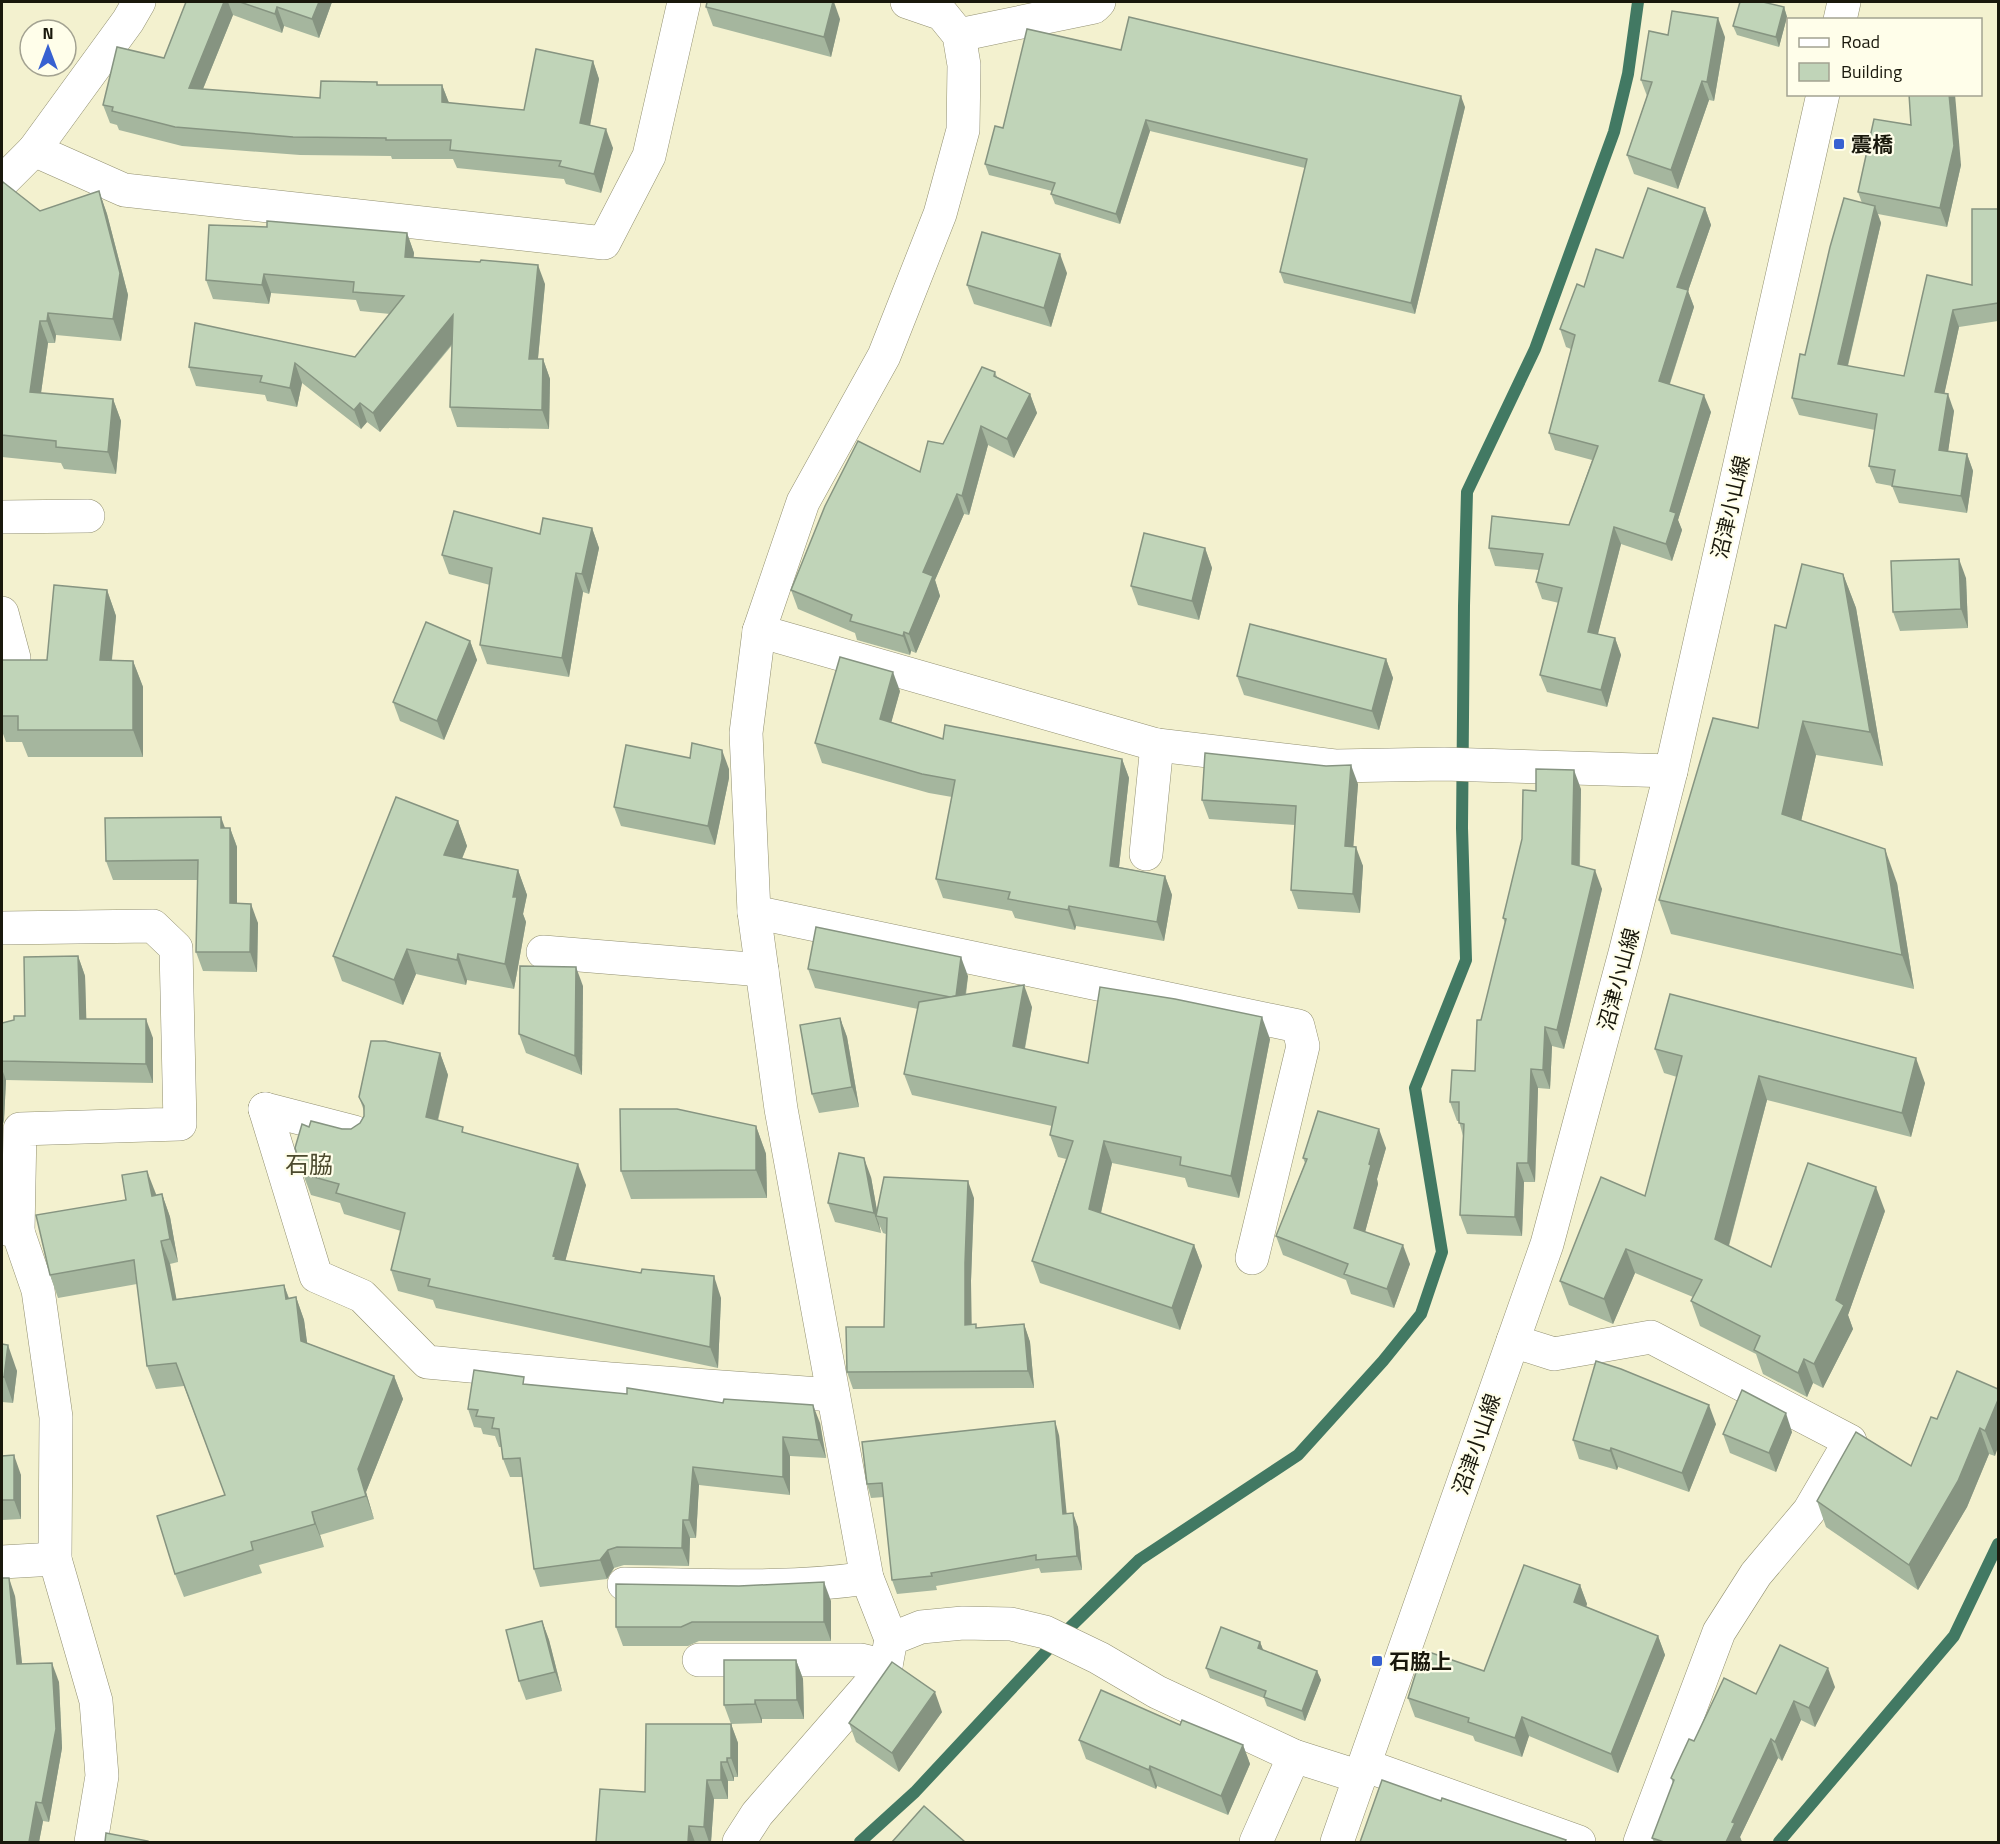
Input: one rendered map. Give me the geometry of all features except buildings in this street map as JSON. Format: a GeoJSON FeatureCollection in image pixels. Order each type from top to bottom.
{"type":"FeatureCollection","features":[{"type":"Feature","properties":{"kind":"street"},"geometry":{"type":"LineString","coordinates":[[2,182],[34,150],[128,21],[139,2]]}},
{"type":"Feature","properties":{"kind":"street"},"geometry":{"type":"LineString","coordinates":[[34,150],[124,190],[604,243],[649,156],[684,2]]}},
{"type":"Feature","properties":{"kind":"street"},"geometry":{"type":"LineString","coordinates":[[888,1652],[867,1578],[781,1109],[754,912],[746,733],[759,631],[803,502],[884,356],[940,214],[963,130],[964,64],[959,35],[942,14],[907,2]]}},
{"type":"Feature","properties":{"kind":"street"},"geometry":{"type":"LineString","coordinates":[[959,35],[997,15],[1094,7],[1098,2]]}},
{"type":"Feature","properties":{"kind":"street"},"geometry":{"type":"LineString","coordinates":[[1840,18],[1844,2]]}},
{"type":"Feature","properties":{"kind":"street","name":"沼津小山線"},"geometry":{"type":"LineString","coordinates":[[1337,1842],[1550,1233],[1671,771],[1823,96]]}},
{"type":"Feature","properties":{"kind":"street"},"geometry":{"type":"LineString","coordinates":[[2,517],[88,516]]}},
{"type":"Feature","properties":{"kind":"street"},"geometry":{"type":"LineString","coordinates":[[2,613],[14,658]]}},
{"type":"Feature","properties":{"kind":"street"},"geometry":{"type":"LineString","coordinates":[[759,631],[1157,745],[1335,766],[1444,764],[1671,771]]}},
{"type":"Feature","properties":{"kind":"street"},"geometry":{"type":"LineString","coordinates":[[1146,854],[1157,745]]}},
{"type":"Feature","properties":{"kind":"street"},"geometry":{"type":"LineString","coordinates":[[754,912],[1298,1026],[1303,1046],[1252,1258]]}},
{"type":"Feature","properties":{"kind":"street"},"geometry":{"type":"LineString","coordinates":[[2,928],[153,926],[176,948],[180,1124],[20,1129],[10,1230],[38,1290],[56,1417],[55,1559],[96,1701],[102,1776],[91,1842]]}},
{"type":"Feature","properties":{"kind":"street"},"geometry":{"type":"LineString","coordinates":[[543,952],[762,969]]}},
{"type":"Feature","properties":{"kind":"street"},"geometry":{"type":"LineString","coordinates":[[354,1132],[265,1109],[316,1276],[362,1296],[427,1362],[610,1379],[833,1395]]}},
{"type":"Feature","properties":{"kind":"street"},"geometry":{"type":"LineString","coordinates":[[1513,1341],[1554,1354],[1650,1337],[1850,1441],[1809,1511],[1756,1574],[1719,1632],[1640,1842]]}},
{"type":"Feature","properties":{"kind":"street"},"geometry":{"type":"LineString","coordinates":[[2,1562],[55,1559]]}},
{"type":"Feature","properties":{"kind":"street"},"geometry":{"type":"LineString","coordinates":[[624,1584],[747,1586],[840,1582],[867,1578]]}},
{"type":"Feature","properties":{"kind":"street"},"geometry":{"type":"LineString","coordinates":[[739,1842],[757,1814],[888,1652],[921,1627],[963,1623],[1011,1624],[1045,1632],[1099,1658],[1157,1692],[1294,1756],[1362,1771],[1579,1842]]}},
{"type":"Feature","properties":{"kind":"street"},"geometry":{"type":"LineString","coordinates":[[699,1660],[861,1660],[888,1652]]}},
{"type":"Feature","properties":{"kind":"street"},"geometry":{"type":"LineString","coordinates":[[1256,1842],[1294,1756]]}},
{"type":"Feature","properties":{"kind":"waterway"},"geometry":{"type":"LineString","coordinates":[[860,1842],[915,1792],[1055,1642],[1139,1560],[1298,1455],[1383,1361],[1421,1314],[1442,1252],[1415,1088],[1466,960],[1462,828],[1467,492],[1535,349],[1614,132],[1628,74],[1638,2]]}},
{"type":"Feature","properties":{"kind":"waterway"},"geometry":{"type":"LineString","coordinates":[[1779,1842],[1954,1636],[1998,1544]]}},
{"type":"Feature","properties":{"kind":"place","name":"震橋"},"geometry":{"type":"Point","coordinates":[1839,144]}},
{"type":"Feature","properties":{"kind":"place","name":"石脇上"},"geometry":{"type":"Point","coordinates":[1377,1661]}},
{"type":"Feature","properties":{"kind":"district","name":"石脇"},"geometry":{"type":"Point","coordinates":[309,1164]}}]}
